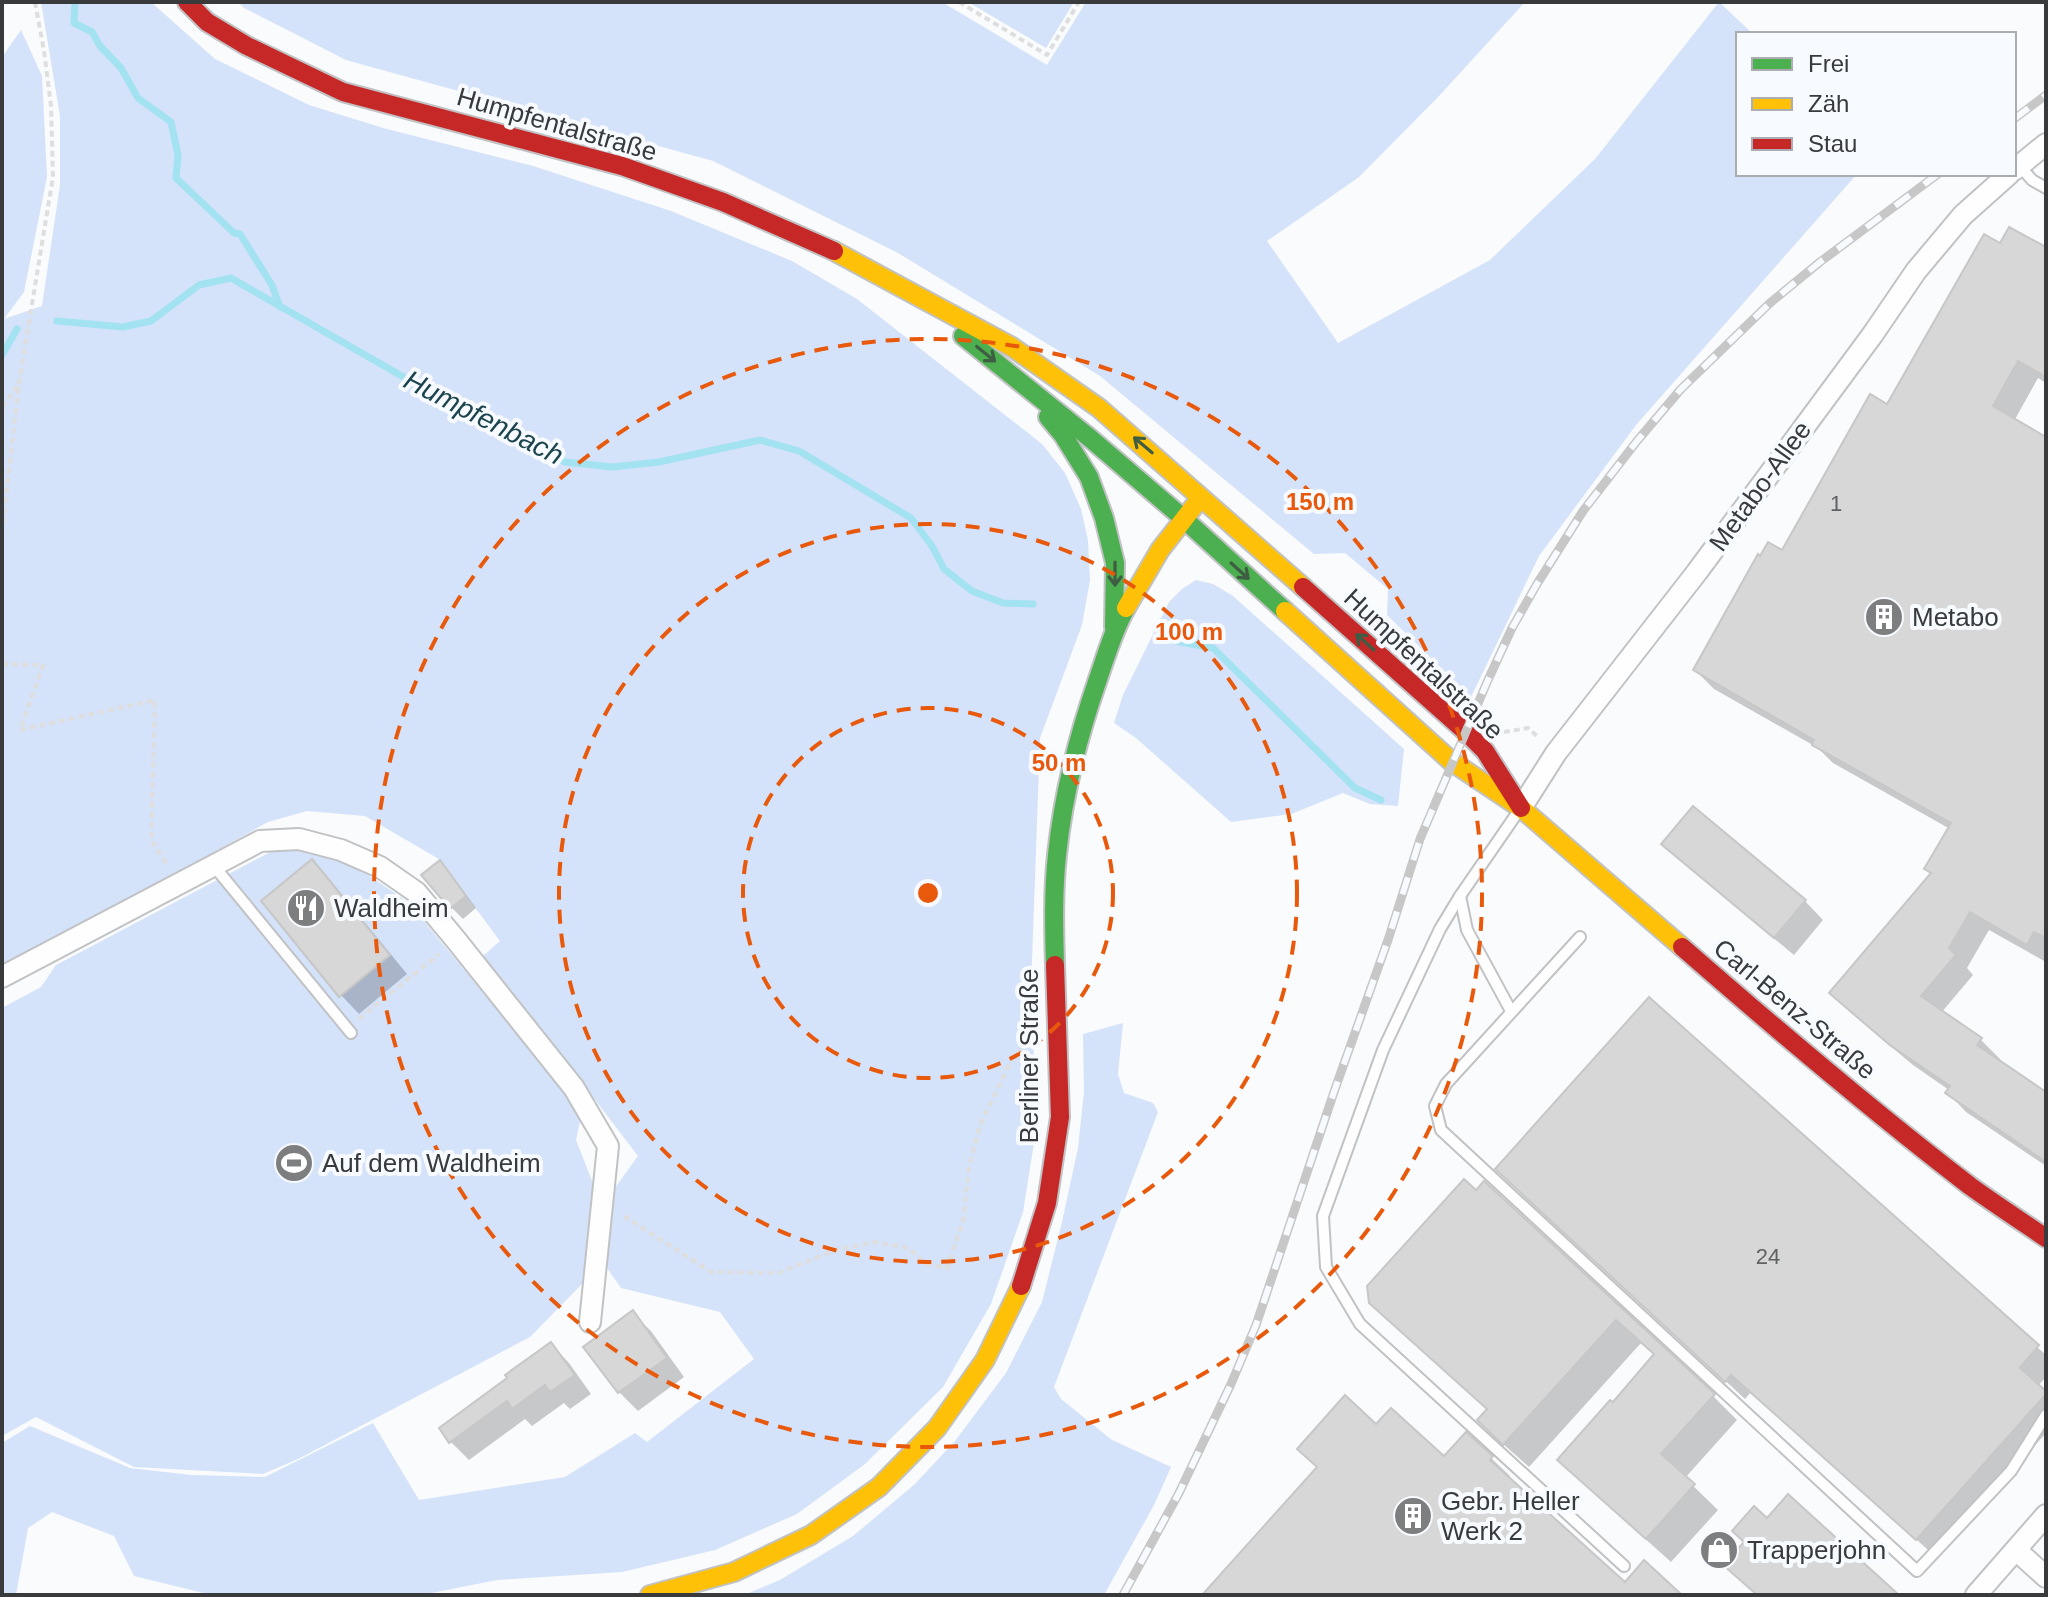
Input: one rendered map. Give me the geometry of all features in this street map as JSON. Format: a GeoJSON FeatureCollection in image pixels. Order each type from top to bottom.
{"type":"FeatureCollection","features":[{"type":"Feature","properties":{"kind":"street","name":"Humpfentalstraße"},"geometry":{"type":"LineString","coordinates":[[187,2],[207,22],[247,46],[343,92],[622,166],[723,202],[846,257],[1012,347],[1099,408],[1465,731],[1485,751],[1521,808]]}},
{"type":"Feature","properties":{"kind":"street","name":"Metabo-Allee"},"geometry":{"type":"LineString","coordinates":[[2016,168],[2046,144]]}},
{"type":"Feature","properties":{"kind":"street","name":"Metabo-Allee"},"geometry":{"type":"LineString","coordinates":[[1521,808],[1556,753],[1706,560],[1916,271],[1963,215],[2007,176]]}},
{"type":"Feature","properties":{"kind":"street","name":"Humpfentalstraße"},"geometry":{"type":"LineString","coordinates":[[916,297],[1183,518],[1451,761],[1521,808]]}},
{"type":"Feature","properties":{"kind":"street"},"geometry":{"type":"LineString","coordinates":[[1013,376],[1063,435],[1089,477],[1104,518],[1115,563],[1114,631]]}},
{"type":"Feature","properties":{"kind":"street","name":"Berliner Straße"},"geometry":{"type":"LineString","coordinates":[[650,1595],[708,1582],[770,1557],[858,1504],[915,1452],[965,1393],[994,1344],[1033,1254],[1047,1207],[1060,1116],[1054,908],[1056,852],[1063,801],[1083,724],[1114,631],[1154,557],[1202,496]]}},
{"type":"Feature","properties":{"kind":"street","name":"Carl-Benz-Straße"},"geometry":{"type":"LineString","coordinates":[[1521,808],[1807,1056],[1973,1188],[2046,1238]]}},
{"type":"Feature","properties":{"kind":"street"},"geometry":{"type":"LineString","coordinates":[[2,977],[260,841],[299,839],[341,850],[380,867],[416,892],[456,940],[574,1088],[608,1146],[590,1322]]}},
{"type":"Feature","properties":{"kind":"street"},"geometry":{"type":"LineString","coordinates":[[1976,1595],[2046,1515]]}},
{"type":"Feature","properties":{"kind":"street"},"geometry":{"type":"LineString","coordinates":[[2016,1550],[2046,1577]]}},
{"type":"Feature","properties":{"kind":"lane"},"geometry":{"type":"LineString","coordinates":[[2016,171],[2046,188]]}},
{"type":"Feature","properties":{"kind":"lane"},"geometry":{"type":"LineString","coordinates":[[1521,808],[1440,929],[1383,1050],[1323,1216],[1326,1267],[1360,1324],[1624,1566]]}},
{"type":"Feature","properties":{"kind":"lane"},"geometry":{"type":"LineString","coordinates":[[214,866],[350,1030]]}},
{"type":"Feature","properties":{"kind":"lane"},"geometry":{"type":"LineString","coordinates":[[1460,896],[1467,930],[1511,1011]]}},
{"type":"Feature","properties":{"kind":"lane"},"geometry":{"type":"LineString","coordinates":[[1580,937],[1446,1084],[1435,1106],[1441,1130],[1917,1571],[2011,1471],[2046,1415]]}},
{"type":"Feature","properties":{"kind":"path"},"geometry":{"type":"LineString","coordinates":[[2,533],[19,383],[53,177],[51,106],[35,2]]}},
{"type":"Feature","properties":{"kind":"path"},"geometry":{"type":"LineString","coordinates":[[959,2],[1047,55],[1079,2]]}},
{"type":"Feature","properties":{"kind":"path"},"geometry":{"type":"LineString","coordinates":[[2,407],[19,383]]}},
{"type":"Feature","properties":{"kind":"path"},"geometry":{"type":"LineString","coordinates":[[2,664],[43,665],[20,730],[155,700],[151,840],[179,885]]}},
{"type":"Feature","properties":{"kind":"path"},"geometry":{"type":"LineString","coordinates":[[1497,734],[1528,728],[1556,753]]}},
{"type":"Feature","properties":{"kind":"path"},"geometry":{"type":"LineString","coordinates":[[350,1030],[456,940]]}},
{"type":"Feature","properties":{"kind":"path"},"geometry":{"type":"LineString","coordinates":[[602,1202],[711,1272],[778,1273],[836,1250],[875,1242],[908,1248],[926,1264],[947,1268],[963,1221],[969,1167],[980,1125],[1013,1057],[1029,1043]]}},
{"type":"Feature","properties":{"kind":"shaded area"},"geometry":{"type":"Polygon","coordinates":[[[41,2],[151,2],[215,59],[309,105],[383,128],[533,166],[671,211],[792,261],[857,299],[1042,444],[1065,473],[1081,509],[1088,540],[1090,580],[1082,625],[1040,738],[1031,988],[1037,1124],[1023,1212],[991,1304],[943,1387],[865,1464],[797,1514],[715,1550],[622,1572],[497,1580],[421,1595],[212,1595],[134,1576],[114,1536],[52,1512],[28,1528],[16,1595],[2,1595],[2,1443],[30,1426],[130,1468],[191,1475],[265,1477],[373,1423],[419,1500],[565,1477],[635,1433],[647,1442],[754,1359],[720,1312],[621,1288],[605,1265],[609,1196],[638,1156],[482,957],[500,941],[439,859],[365,816],[307,811],[268,822],[2,971],[2,57],[21,30],[42,76],[47,177],[24,292],[4,319],[42,306],[60,185],[60,116],[41,2]]]}},
{"type":"Feature","properties":{"kind":"shaded area"},"geometry":{"type":"Polygon","coordinates":[[[238,2],[942,2],[1047,65],[1086,2],[1525,2],[1359,177],[1267,241],[1338,343],[1490,260],[1595,159],[1719,2],[1751,32],[1736,32],[1736,176],[1855,176],[1636,425],[1539,556],[1471,697],[1387,615],[1388,589],[1345,553],[1314,554],[1100,376],[898,253],[713,161],[346,60],[244,8],[238,2]]]}},
{"type":"Feature","properties":{"kind":"shaded area"},"geometry":{"type":"Polygon","coordinates":[[[968,2],[1074,2],[1046,48],[968,2]]]}},
{"type":"Feature","properties":{"kind":"shaded area"},"geometry":{"type":"Polygon","coordinates":[[[1196,580],[1213,584],[1233,596],[1404,749],[1398,806],[1370,804],[1343,793],[1291,814],[1231,822],[1136,738],[1114,723],[1123,695],[1169,602],[1196,580]]]}},
{"type":"Feature","properties":{"kind":"shaded area","name":"Auf dem Waldheim"},"geometry":{"type":"Polygon","coordinates":[[[303,848],[352,864],[408,902],[582,1112],[576,1140],[594,1186],[583,1283],[530,1337],[298,1459],[263,1474],[134,1467],[36,1417],[2,1436],[2,1008],[41,987],[56,965],[276,849],[303,848]]]}},
{"type":"Feature","properties":{"kind":"shaded area"},"geometry":{"type":"Polygon","coordinates":[[[1123,1023],[1118,1074],[1124,1093],[1153,1103],[1158,1112],[1054,1387],[1061,1399],[1112,1440],[1171,1467],[1154,1505],[1104,1595],[744,1595],[780,1580],[853,1536],[915,1484],[955,1441],[1006,1373],[1042,1302],[1062,1222],[1078,1148],[1084,1092],[1083,1034],[1123,1023]]]}},
{"type":"Feature","properties":{"kind":"building","name":"Metabo"},"geometry":{"type":"Polygon","coordinates":[[[2009,227],[2046,247],[2046,377],[2018,361],[1993,406],[2046,437],[2046,938],[2034,932],[2027,945],[1970,912],[1949,948],[1956,955],[1921,996],[1982,1038],[1977,1045],[2046,1092],[2046,1162],[1945,1093],[1950,1086],[1891,1046],[1829,993],[1931,873],[1924,869],[1951,823],[1812,745],[1814,740],[1693,670],[1758,554],[1760,556],[1768,542],[1782,550],[1870,394],[1887,404],[1984,234],[2000,243],[2009,227]]]}},
{"type":"Feature","properties":{"kind":"building"},"geometry":{"type":"Polygon","coordinates":[[[1693,806],[1806,900],[1774,938],[1661,844],[1693,806]]]}},
{"type":"Feature","properties":{"kind":"building"},"geometry":{"type":"Polygon","coordinates":[[[312,859],[390,955],[339,997],[261,901],[312,859]]]}},
{"type":"Feature","properties":{"kind":"building"},"geometry":{"type":"Polygon","coordinates":[[[440,860],[466,896],[450,909],[421,875],[440,860]]]}},
{"type":"Feature","properties":{"kind":"building"},"geometry":{"type":"Polygon","coordinates":[[[1649,997],[2039,1345],[2020,1368],[2046,1394],[1916,1540],[1731,1375],[1725,1382],[1495,1169],[1649,997]]]}},
{"type":"Feature","properties":{"kind":"building"},"geometry":{"type":"Polygon","coordinates":[[[1464,1179],[1476,1190],[1484,1181],[1715,1394],[1661,1454],[1695,1484],[1646,1539],[1557,1460],[1654,1354],[1616,1320],[1503,1445],[1477,1420],[1487,1409],[1369,1303],[1367,1286],[1464,1179]]]}},
{"type":"Feature","properties":{"kind":"building"},"geometry":{"type":"Polygon","coordinates":[[[633,1310],[667,1358],[618,1393],[583,1347],[633,1310]]]}},
{"type":"Feature","properties":{"kind":"building"},"geometry":{"type":"Polygon","coordinates":[[[551,1342],[575,1375],[550,1392],[545,1385],[512,1409],[507,1401],[449,1443],[439,1428],[551,1342]]]}},
{"type":"Feature","properties":{"kind":"building","name":"Gebr. Heller Werk 2"},"geometry":{"type":"Polygon","coordinates":[[[1345,1395],[1376,1424],[1391,1408],[1444,1456],[1466,1432],[1493,1456],[1490,1460],[1625,1582],[1644,1560],[1682,1595],[1202,1595],[1317,1467],[1297,1449],[1345,1395]]]}},
{"type":"Feature","properties":{"kind":"building"},"geometry":{"type":"Polygon","coordinates":[[[1788,1494],[1899,1595],[1757,1595],[1723,1565],[1744,1542],[1732,1531],[1754,1506],[1767,1518],[1788,1494]]]}},
{"type":"Feature","properties":{"kind":"waterway"},"geometry":{"type":"LineString","coordinates":[[75,2],[74,23],[92,32],[100,46],[121,68],[138,98],[171,122],[178,155],[176,178],[234,233],[240,234],[272,285],[280,307]]}},
{"type":"Feature","properties":{"kind":"waterway","name":"Humpfenbach"},"geometry":{"type":"LineString","coordinates":[[57,321],[123,327],[151,321],[199,285],[231,278],[475,418],[508,428],[565,462],[612,467],[659,462],[760,440],[799,451],[911,518],[932,546],[944,569],[972,591],[1003,603],[1033,604]]}},
{"type":"Feature","properties":{"kind":"waterway","name":"Humpfenbach"},"geometry":{"type":"LineString","coordinates":[[2,355],[17,329]]}},
{"type":"Feature","properties":{"kind":"waterway","name":"Humpfenbach"},"geometry":{"type":"LineString","coordinates":[[1170,640],[1213,648],[1355,788],[1381,800]]}},
{"type":"Feature","properties":{"kind":"railway"},"geometry":{"type":"LineString","coordinates":[[2016,118],[2046,95]]}},
{"type":"Feature","properties":{"kind":"railway"},"geometry":{"type":"LineString","coordinates":[[1123,1595],[1179,1493],[1256,1325],[1420,839],[1488,680],[1537,584],[1583,511],[1681,389],[1770,303],[1935,176]]}},
{"type":"Feature","properties":{"kind":"traffic: fast"},"geometry":{"type":"LineString","coordinates":[[963,336],[1091,439],[1285,611]]}},
{"type":"Feature","properties":{"kind":"traffic: fast"},"geometry":{"type":"LineString","coordinates":[[1048,417],[1089,477],[1104,518],[1115,563],[1114,627]]}},
{"type":"Feature","properties":{"kind":"traffic: fast"},"geometry":{"type":"LineString","coordinates":[[1055,965],[1056,869],[1067,789],[1090,703],[1113,635],[1126,608]]}},
{"type":"Feature","properties":{"kind":"traffic: slow"},"geometry":{"type":"LineString","coordinates":[[834,251],[1012,347],[1099,408],[1303,587]]}},
{"type":"Feature","properties":{"kind":"traffic: slow"},"geometry":{"type":"LineString","coordinates":[[1126,608],[1160,550],[1195,505]]}},
{"type":"Feature","properties":{"kind":"traffic: slow"},"geometry":{"type":"LineString","coordinates":[[1285,611],[1451,761],[1521,808],[1682,947]]}},
{"type":"Feature","properties":{"kind":"traffic: slow"},"geometry":{"type":"LineString","coordinates":[[650,1595],[734,1572],[811,1535],[879,1487],[937,1428],[985,1360],[1021,1286]]}},
{"type":"Feature","properties":{"kind":"traffic: jam"},"geometry":{"type":"LineString","coordinates":[[187,2],[207,22],[247,46],[343,92],[622,166],[723,202],[834,251]]}},
{"type":"Feature","properties":{"kind":"traffic: jam"},"geometry":{"type":"LineString","coordinates":[[1303,587],[1485,751],[1521,808]]}},
{"type":"Feature","properties":{"kind":"traffic: jam"},"geometry":{"type":"LineString","coordinates":[[1682,947],[1896,1128],[1970,1186],[2046,1238]]}},
{"type":"Feature","properties":{"kind":"traffic: jam"},"geometry":{"type":"LineString","coordinates":[[1021,1286],[1047,1203],[1060,1117],[1055,965]]}},
{"type":"Feature","properties":{"kind":"place","name":"Metabo"},"geometry":{"type":"Point","coordinates":[1884,617]}},
{"type":"Feature","properties":{"kind":"place","name":"Waldheim"},"geometry":{"type":"Point","coordinates":[306,908]}},
{"type":"Feature","properties":{"kind":"place","name":"Auf dem Waldheim"},"geometry":{"type":"Point","coordinates":[294,1163]}},
{"type":"Feature","properties":{"kind":"place","name":"Gebr. Heller Werk 2"},"geometry":{"type":"Point","coordinates":[1413,1516]}},
{"type":"Feature","properties":{"kind":"place","name":"Trapperjohn"},"geometry":{"type":"Point","coordinates":[1719,1550]}}]}
